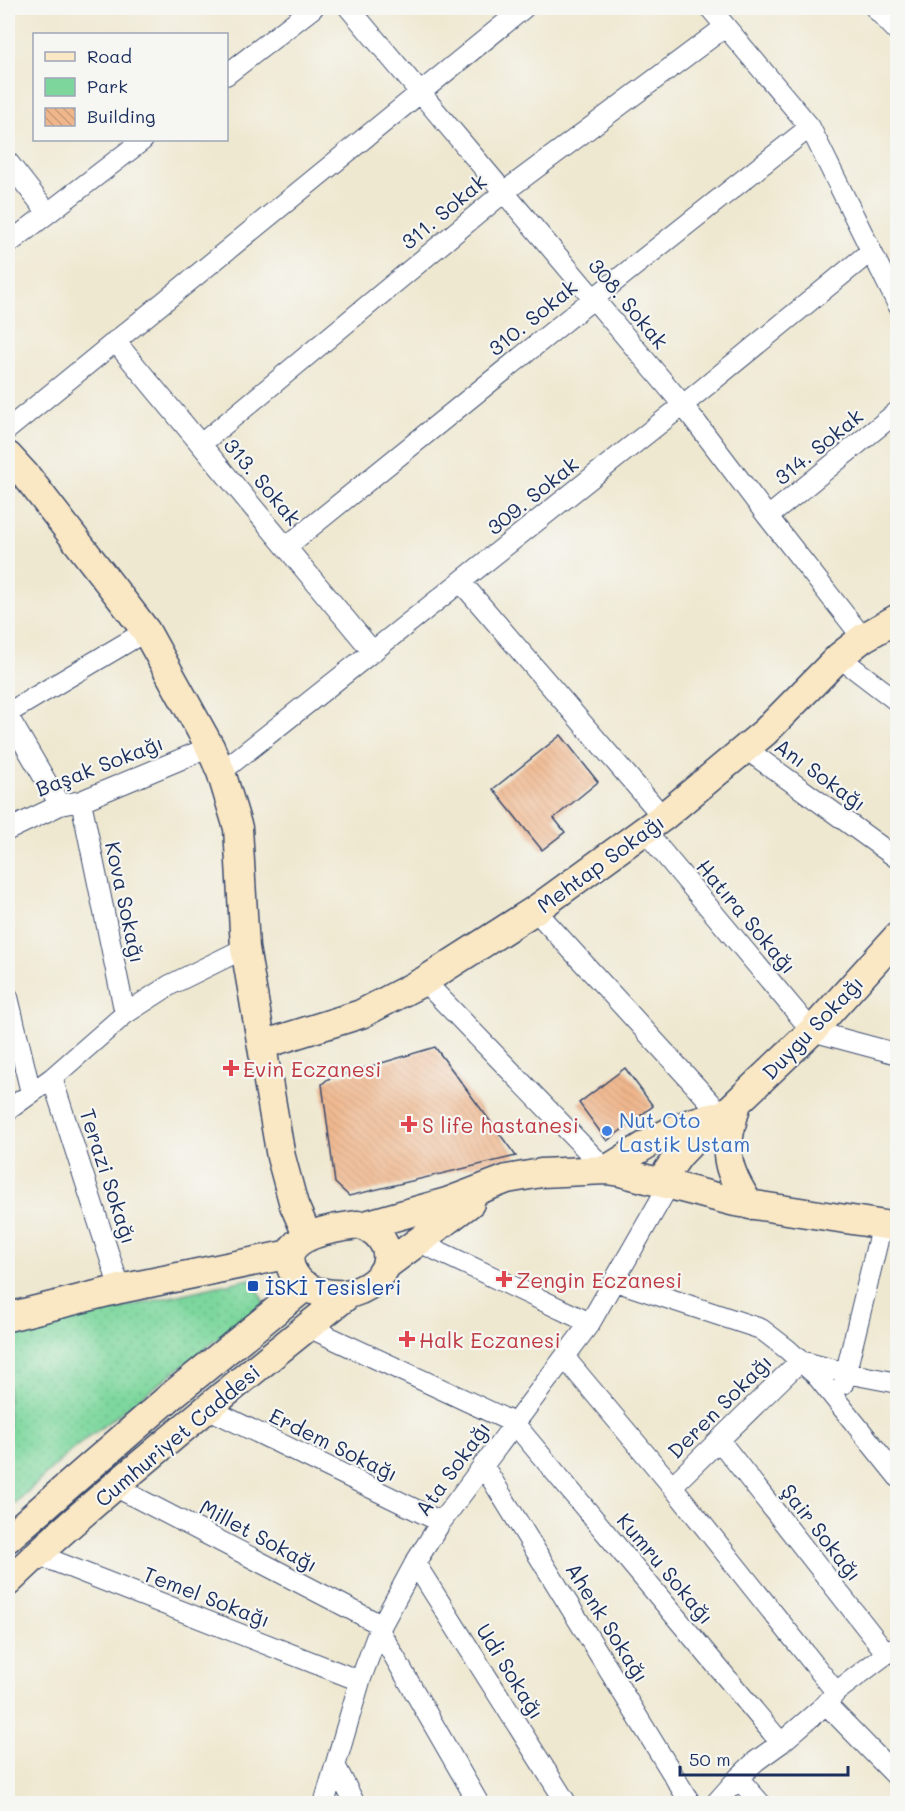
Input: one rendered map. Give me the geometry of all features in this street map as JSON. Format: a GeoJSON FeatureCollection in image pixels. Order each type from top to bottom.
{"type":"FeatureCollection","features":[{"type":"Feature","properties":{"kind":"main road"},"geometry":{"type":"LineString","coordinates":[[8,456],[28,478],[146,631],[215,760],[238,828],[245,948],[281,1157],[294,1205],[299,1245],[291,1269],[298,1280],[310,1290],[322,1293],[350,1293],[366,1287],[380,1276],[388,1264],[451,1216],[507,1179]]}},
{"type":"Feature","properties":{"kind":"main road","name":"Mehtap Sokağı"},"geometry":{"type":"LineString","coordinates":[[262,1045],[361,1014],[424,981],[535,910],[654,824],[765,732],[839,657],[863,638],[897,618]]}},
{"type":"Feature","properties":{"kind":"main road","name":"Duygu Sokağı"},"geometry":{"type":"LineString","coordinates":[[667,1185],[679,1155],[812,1031],[897,936]]}},
{"type":"Feature","properties":{"kind":"main road"},"geometry":{"type":"LineString","coordinates":[[606,1170],[671,1130],[730,1109],[731,1125],[727,1154],[730,1171],[736,1185],[750,1205]]}},
{"type":"Feature","properties":{"kind":"main road"},"geometry":{"type":"LineString","coordinates":[[8,1317],[299,1245],[333,1228],[362,1226],[447,1202],[507,1179],[541,1173],[606,1170],[620,1172],[750,1205],[890,1226]]}},
{"type":"Feature","properties":{"kind":"main road"},"geometry":{"type":"LineString","coordinates":[[362,1226],[371,1228],[382,1239],[387,1252],[388,1264]]}},
{"type":"Feature","properties":{"kind":"main road","name":"Cumhuriyet Caddesi"},"geometry":{"type":"LineString","coordinates":[[8,1538],[171,1396],[306,1286]]}},
{"type":"Feature","properties":{"kind":"main road","name":"Cumhuriyet Caddesi"},"geometry":{"type":"LineString","coordinates":[[8,1582],[36,1554],[114,1486],[350,1293]]}},
{"type":"Feature","properties":{"kind":"street"},"geometry":{"type":"LineString","coordinates":[[228,73],[313,8]]}},
{"type":"Feature","properties":{"kind":"street","name":"308. Sokak"},"geometry":{"type":"LineString","coordinates":[[350,8],[683,405],[863,638]]}},
{"type":"Feature","properties":{"kind":"street"},"geometry":{"type":"LineString","coordinates":[[8,429],[524,8]]}},
{"type":"Feature","properties":{"kind":"street"},"geometry":{"type":"LineString","coordinates":[[710,8],[810,127],[897,305]]}},
{"type":"Feature","properties":{"kind":"street"},"geometry":{"type":"LineString","coordinates":[[875,8],[897,32]]}},
{"type":"Feature","properties":{"kind":"street","name":"311. Sokak"},"geometry":{"type":"LineString","coordinates":[[201,444],[504,192],[725,27]]}},
{"type":"Feature","properties":{"kind":"street","name":"310. Sokak"},"geometry":{"type":"LineString","coordinates":[[286,547],[810,127]]}},
{"type":"Feature","properties":{"kind":"street"},"geometry":{"type":"LineString","coordinates":[[8,244],[142,141]]}},
{"type":"Feature","properties":{"kind":"street"},"geometry":{"type":"LineString","coordinates":[[8,162],[48,213]]}},
{"type":"Feature","properties":{"kind":"street","name":"309. Sokak"},"geometry":{"type":"LineString","coordinates":[[215,760],[373,652],[683,405],[871,251]]}},
{"type":"Feature","properties":{"kind":"street","name":"313. Sokak"},"geometry":{"type":"LineString","coordinates":[[115,341],[373,652]]}},
{"type":"Feature","properties":{"kind":"street","name":"314. Sokak"},"geometry":{"type":"LineString","coordinates":[[768,517],[897,411]]}},
{"type":"Feature","properties":{"kind":"street","name":"Hatıra Sokağı"},"geometry":{"type":"LineString","coordinates":[[461,582],[654,824],[812,1031]]}},
{"type":"Feature","properties":{"kind":"street"},"geometry":{"type":"LineString","coordinates":[[60,805],[8,715],[146,631]]}},
{"type":"Feature","properties":{"kind":"street"},"geometry":{"type":"LineString","coordinates":[[839,657],[897,702]]}},
{"type":"Feature","properties":{"kind":"street","name":"Anı Sokağı"},"geometry":{"type":"LineString","coordinates":[[746,749],[897,859]]}},
{"type":"Feature","properties":{"kind":"street","name":"Başak Sokağı"},"geometry":{"type":"LineString","coordinates":[[8,830],[60,805],[81,801],[215,760]]}},
{"type":"Feature","properties":{"kind":"street","name":"Kova Sokağı"},"geometry":{"type":"LineString","coordinates":[[81,801],[125,1014]]}},
{"type":"Feature","properties":{"kind":"street"},"geometry":{"type":"LineString","coordinates":[[535,910],[730,1109]]}},
{"type":"Feature","properties":{"kind":"street"},"geometry":{"type":"LineString","coordinates":[[8,1110],[52,1078],[125,1014],[170,985],[245,948]]}},
{"type":"Feature","properties":{"kind":"street"},"geometry":{"type":"LineString","coordinates":[[424,981],[606,1170]]}},
{"type":"Feature","properties":{"kind":"street"},"geometry":{"type":"LineString","coordinates":[[8,997],[32,1092]]}},
{"type":"Feature","properties":{"kind":"street"},"geometry":{"type":"LineString","coordinates":[[812,1031],[897,1054]]}},
{"type":"Feature","properties":{"kind":"street","name":"Terazi Sokağı"},"geometry":{"type":"LineString","coordinates":[[52,1078],[120,1289]]}},
{"type":"Feature","properties":{"kind":"street","name":"Ata Sokağı"},"geometry":{"type":"LineString","coordinates":[[324,1803],[360,1682],[380,1628],[415,1563],[441,1522],[590,1323],[667,1185]]}},
{"type":"Feature","properties":{"kind":"street"},"geometry":{"type":"LineString","coordinates":[[838,1401],[890,1226]]}},
{"type":"Feature","properties":{"kind":"street"},"geometry":{"type":"LineString","coordinates":[[419,1242],[590,1323]]}},
{"type":"Feature","properties":{"kind":"street"},"geometry":{"type":"LineString","coordinates":[[615,1281],[761,1329],[816,1375],[897,1477]]}},
{"type":"Feature","properties":{"kind":"street"},"geometry":{"type":"LineString","coordinates":[[308,1327],[514,1423]]}},
{"type":"Feature","properties":{"kind":"street"},"geometry":{"type":"LineString","coordinates":[[565,1358],[672,1486],[831,1698],[897,1778]]}},
{"type":"Feature","properties":{"kind":"street"},"geometry":{"type":"LineString","coordinates":[[800,1361],[897,1383]]}},
{"type":"Feature","properties":{"kind":"street","name":"Deren Sokağı"},"geometry":{"type":"LineString","coordinates":[[672,1486],[800,1361]]}},
{"type":"Feature","properties":{"kind":"street","name":"Erdem Sokağı"},"geometry":{"type":"LineString","coordinates":[[207,1408],[441,1522]]}},
{"type":"Feature","properties":{"kind":"street","name":"Kumru Sokağı"},"geometry":{"type":"LineString","coordinates":[[514,1423],[781,1743]]}},
{"type":"Feature","properties":{"kind":"street","name":"Şair Sokağı"},"geometry":{"type":"LineString","coordinates":[[719,1440],[892,1649]]}},
{"type":"Feature","properties":{"kind":"street","name":"Ahenk Sokağı"},"geometry":{"type":"LineString","coordinates":[[483,1465],[692,1803]]}},
{"type":"Feature","properties":{"kind":"street","name":"Millet Sokağı"},"geometry":{"type":"LineString","coordinates":[[114,1486],[380,1628]]}},
{"type":"Feature","properties":{"kind":"street","name":"Temel Sokağı"},"geometry":{"type":"LineString","coordinates":[[36,1554],[360,1682]]}},
{"type":"Feature","properties":{"kind":"street","name":"Udi Sokağı"},"geometry":{"type":"LineString","coordinates":[[415,1563],[567,1803]]}},
{"type":"Feature","properties":{"kind":"street"},"geometry":{"type":"LineString","coordinates":[[380,1628],[478,1803]]}},
{"type":"Feature","properties":{"kind":"street"},"geometry":{"type":"LineString","coordinates":[[715,1803],[756,1761],[781,1743],[831,1698],[892,1649]]}},
{"type":"Feature","properties":{"kind":"street"},"geometry":{"type":"LineString","coordinates":[[336,1767],[355,1803]]}},
{"type":"Feature","properties":{"kind":"street"},"geometry":{"type":"LineString","coordinates":[[738,1778],[761,1803]]}},
{"type":"Feature","properties":{"kind":"green space"},"geometry":{"type":"Polygon","coordinates":[[[254,1278],[264,1304],[73,1449],[8,1510],[8,1333],[254,1278]]]}},
{"type":"Feature","properties":{"kind":"building"},"geometry":{"type":"Polygon","coordinates":[[[561,735],[598,782],[554,818],[565,832],[542,850],[493,789],[561,735]]]}},
{"type":"Feature","properties":{"kind":"building","name":"S life hastanesi"},"geometry":{"type":"Polygon","coordinates":[[[435,1047],[516,1156],[349,1196],[335,1183],[322,1084],[328,1079],[435,1047]]]}},
{"type":"Feature","properties":{"kind":"building"},"geometry":{"type":"Polygon","coordinates":[[[625,1068],[653,1106],[607,1141],[579,1103],[625,1068]]]}},
{"type":"Feature","properties":{"kind":"place","name":"Evin Eczanesi"},"geometry":{"type":"Point","coordinates":[231,1068]}},
{"type":"Feature","properties":{"kind":"place","name":"S life hastanesi"},"geometry":{"type":"Point","coordinates":[409,1124]}},
{"type":"Feature","properties":{"kind":"place","name":"Nut Oto Lastik Ustam"},"geometry":{"type":"Point","coordinates":[607,1131]}},
{"type":"Feature","properties":{"kind":"place","name":"Zengin Eczanesi"},"geometry":{"type":"Point","coordinates":[504,1279]}},
{"type":"Feature","properties":{"kind":"place","name":"İSKİ Tesisleri"},"geometry":{"type":"Point","coordinates":[253,1286]}},
{"type":"Feature","properties":{"kind":"place","name":"Halk Eczanesi"},"geometry":{"type":"Point","coordinates":[407,1339]}}]}
